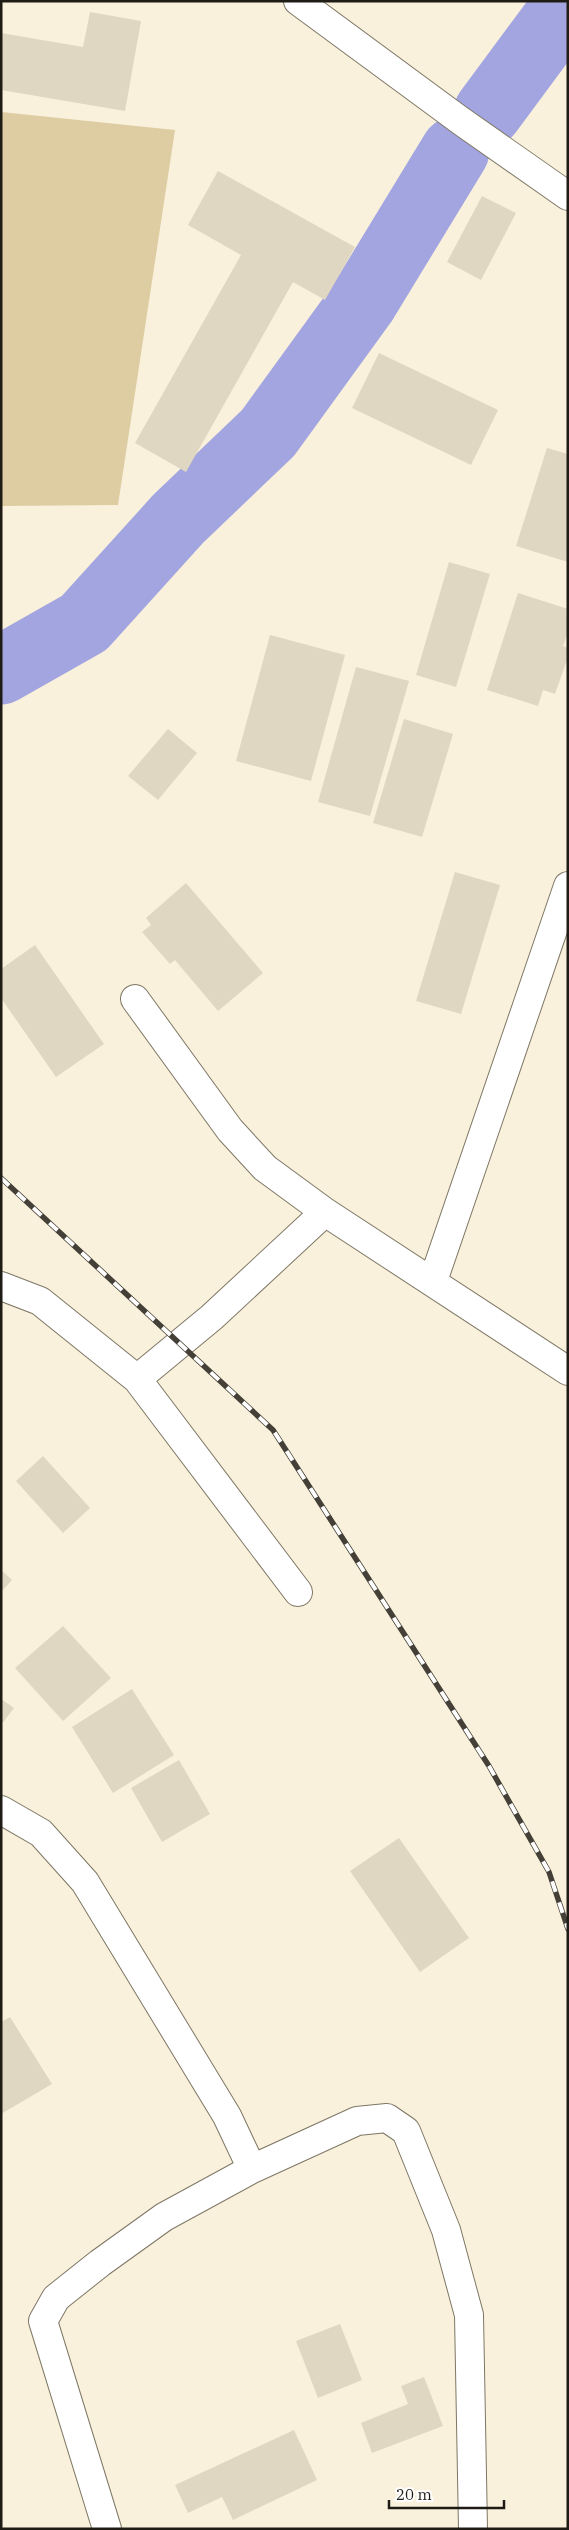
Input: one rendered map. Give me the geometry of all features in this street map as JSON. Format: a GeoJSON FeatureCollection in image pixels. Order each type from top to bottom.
{"type":"FeatureCollection","features":[{"type":"Feature","properties":{"kind":"street"},"geometry":{"type":"LineString","coordinates":[[298,1],[568,196]]}},
{"type":"Feature","properties":{"kind":"street"},"geometry":{"type":"LineString","coordinates":[[434,1281],[568,886]]}},
{"type":"Feature","properties":{"kind":"street"},"geometry":{"type":"LineString","coordinates":[[135,999],[230,1130],[265,1168],[325,1212],[434,1281],[568,1371]]}},
{"type":"Feature","properties":{"kind":"street"},"geometry":{"type":"LineString","coordinates":[[137,1379],[212,1317],[325,1212]]}},
{"type":"Feature","properties":{"kind":"street"},"geometry":{"type":"LineString","coordinates":[[1,1286],[40,1301],[137,1379],[298,1592]]}},
{"type":"Feature","properties":{"kind":"street"},"geometry":{"type":"LineString","coordinates":[[1,1810],[41,1833],[85,1882],[226,2116],[252,2169]]}},
{"type":"Feature","properties":{"kind":"street"},"geometry":{"type":"LineString","coordinates":[[107,2529],[44,2321],[56,2298],[100,2263],[164,2217],[252,2169],[357,2121],[387,2118],[406,2131],[446,2230],[470,2315],[473,2529]]}},
{"type":"Feature","properties":{"kind":"shaded area"},"geometry":{"type":"Polygon","coordinates":[[[1,112],[175,130],[118,505],[1,506],[1,112]]]}},
{"type":"Feature","properties":{"kind":"building"},"geometry":{"type":"Polygon","coordinates":[[[90,12],[141,21],[125,111],[1,90],[1,33],[83,47],[90,12]]]}},
{"type":"Feature","properties":{"kind":"building"},"geometry":{"type":"Polygon","coordinates":[[[218,171],[355,247],[325,300],[293,282],[186,472],[135,443],[241,255],[188,225],[218,171]]]}},
{"type":"Feature","properties":{"kind":"building"},"geometry":{"type":"Polygon","coordinates":[[[482,196],[516,213],[481,280],[447,262],[482,196]]]}},
{"type":"Feature","properties":{"kind":"building"},"geometry":{"type":"Polygon","coordinates":[[[379,353],[498,410],[471,465],[352,408],[379,353]]]}},
{"type":"Feature","properties":{"kind":"building"},"geometry":{"type":"Polygon","coordinates":[[[547,448],[568,454],[568,562],[516,546],[547,448]]]}},
{"type":"Feature","properties":{"kind":"building"},"geometry":{"type":"Polygon","coordinates":[[[449,562],[490,574],[456,687],[416,675],[449,562]]]}},
{"type":"Feature","properties":{"kind":"building"},"geometry":{"type":"Polygon","coordinates":[[[518,593],[568,609],[568,632],[563,646],[568,648],[568,657],[555,694],[543,690],[538,706],[487,690],[518,593]]]}},
{"type":"Feature","properties":{"kind":"building"},"geometry":{"type":"Polygon","coordinates":[[[270,635],[345,655],[311,781],[236,761],[270,635]]]}},
{"type":"Feature","properties":{"kind":"building"},"geometry":{"type":"Polygon","coordinates":[[[356,667],[409,681],[370,816],[318,802],[356,667]]]}},
{"type":"Feature","properties":{"kind":"building"},"geometry":{"type":"Polygon","coordinates":[[[404,719],[453,734],[422,837],[373,823],[404,719]]]}},
{"type":"Feature","properties":{"kind":"building"},"geometry":{"type":"Polygon","coordinates":[[[168,729],[197,753],[158,800],[128,776],[168,729]]]}},
{"type":"Feature","properties":{"kind":"building"},"geometry":{"type":"Polygon","coordinates":[[[455,872],[500,885],[461,1014],[416,1001],[455,872]]]}},
{"type":"Feature","properties":{"kind":"building"},"geometry":{"type":"Polygon","coordinates":[[[186,883],[263,973],[218,1011],[175,960],[170,964],[142,932],[151,925],[146,918],[186,883]]]}},
{"type":"Feature","properties":{"kind":"building"},"geometry":{"type":"Polygon","coordinates":[[[35,945],[104,1044],[56,1077],[1,998],[1,969],[35,945]]]}},
{"type":"Feature","properties":{"kind":"building"},"geometry":{"type":"Polygon","coordinates":[[[43,1456],[90,1508],[63,1533],[16,1481],[43,1456]]]}},
{"type":"Feature","properties":{"kind":"building"},"geometry":{"type":"Polygon","coordinates":[[[1,1570],[12,1580],[1,1592],[1,1570]]]}},
{"type":"Feature","properties":{"kind":"building"},"geometry":{"type":"Polygon","coordinates":[[[63,1626],[111,1678],[63,1721],[15,1668],[63,1626]]]}},
{"type":"Feature","properties":{"kind":"building"},"geometry":{"type":"Polygon","coordinates":[[[132,1689],[174,1755],[113,1793],[72,1727],[132,1689]]]}},
{"type":"Feature","properties":{"kind":"building"},"geometry":{"type":"Polygon","coordinates":[[[1,1699],[14,1708],[1,1725],[1,1699]]]}},
{"type":"Feature","properties":{"kind":"building"},"geometry":{"type":"Polygon","coordinates":[[[179,1760],[210,1814],[162,1842],[131,1788],[179,1760]]]}},
{"type":"Feature","properties":{"kind":"building"},"geometry":{"type":"Polygon","coordinates":[[[399,1838],[469,1938],[420,1972],[350,1871],[399,1838]]]}},
{"type":"Feature","properties":{"kind":"building"},"geometry":{"type":"Polygon","coordinates":[[[10,2017],[52,2084],[1,2114],[1,2022],[10,2017]]]}},
{"type":"Feature","properties":{"kind":"building"},"geometry":{"type":"Polygon","coordinates":[[[340,2324],[362,2380],[318,2398],[296,2341],[340,2324]]]}},
{"type":"Feature","properties":{"kind":"building"},"geometry":{"type":"Polygon","coordinates":[[[424,2377],[443,2426],[372,2453],[361,2423],[408,2404],[401,2386],[424,2377]]]}},
{"type":"Feature","properties":{"kind":"building"},"geometry":{"type":"Polygon","coordinates":[[[294,2430],[317,2480],[233,2520],[222,2497],[188,2513],[175,2485],[294,2430]]]}},
{"type":"Feature","properties":{"kind":"waterway"},"geometry":{"type":"LineString","coordinates":[[488,112],[568,4]]}},
{"type":"Feature","properties":{"kind":"waterway"},"geometry":{"type":"LineString","coordinates":[[1,670],[84,623],[178,519],[268,433],[363,302],[455,151]]}},
{"type":"Feature","properties":{"kind":"railway"},"geometry":{"type":"LineString","coordinates":[[1,1178],[273,1430],[489,1766],[549,1872],[568,1929]]}}]}
